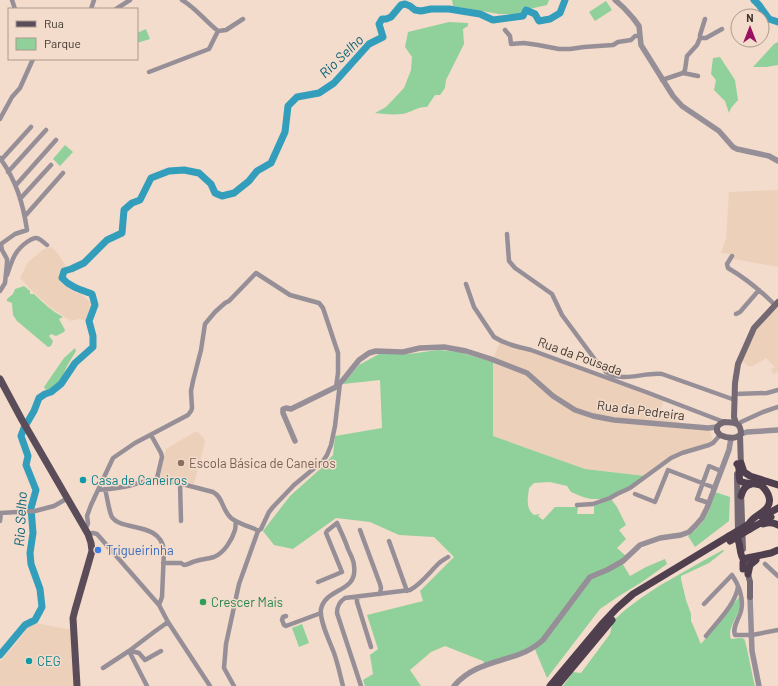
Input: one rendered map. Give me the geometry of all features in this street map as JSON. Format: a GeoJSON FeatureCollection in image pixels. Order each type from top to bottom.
{"type":"FeatureCollection","features":[{"type":"Feature","properties":{"kind":"highway"},"geometry":{"type":"LineString","coordinates":[[739,463],[746,474],[764,488],[770,500],[766,509],[760,515],[751,520],[750,526]]}},
{"type":"Feature","properties":{"kind":"highway"},"geometry":{"type":"LineString","coordinates":[[739,463],[739,484],[756,482],[778,485]]}},
{"type":"Feature","properties":{"kind":"highway"},"geometry":{"type":"LineString","coordinates":[[741,496],[745,487],[756,482]]}},
{"type":"Feature","properties":{"kind":"highway"},"geometry":{"type":"LineString","coordinates":[[550,686],[601,625],[633,594],[778,508]]}},
{"type":"Feature","properties":{"kind":"highway"},"geometry":{"type":"LineString","coordinates":[[750,526],[778,513]]}},
{"type":"Feature","properties":{"kind":"highway"},"geometry":{"type":"LineString","coordinates":[[750,526],[754,529],[768,522],[778,525]]}},
{"type":"Feature","properties":{"kind":"highway"},"geometry":{"type":"LineString","coordinates":[[557,686],[610,622],[630,603],[729,538]]}},
{"type":"Feature","properties":{"kind":"highway"},"geometry":{"type":"LineString","coordinates":[[740,542],[745,551],[756,558],[778,555]]}},
{"type":"Feature","properties":{"kind":"highway"},"geometry":{"type":"LineString","coordinates":[[740,542],[742,557],[744,560],[742,565],[745,572]]}},
{"type":"Feature","properties":{"kind":"highway"},"geometry":{"type":"LineString","coordinates":[[744,560],[748,561],[778,550]]}},
{"type":"Feature","properties":{"kind":"highway"},"geometry":{"type":"LineString","coordinates":[[745,572],[756,558]]}},
{"type":"Feature","properties":{"kind":"main road"},"geometry":{"type":"LineString","coordinates":[[739,463],[735,397],[736,372],[749,336],[756,324],[777,304]]}},
{"type":"Feature","properties":{"kind":"main road"},"geometry":{"type":"LineString","coordinates":[[0,379],[22,420],[68,498],[91,542],[92,551],[73,618],[77,686]]}},
{"type":"Feature","properties":{"kind":"main road"},"geometry":{"type":"LineString","coordinates":[[720,426],[738,430]]}},
{"type":"Feature","properties":{"kind":"main road"},"geometry":{"type":"LineString","coordinates":[[720,426],[738,430]]}},
{"type":"Feature","properties":{"kind":"main road"},"geometry":{"type":"LineString","coordinates":[[739,484],[741,496],[739,556],[750,586],[750,597]]}},
{"type":"Feature","properties":{"kind":"main road"},"geometry":{"type":"LineString","coordinates":[[739,484],[740,542]]}},
{"type":"Feature","properties":{"kind":"street"},"geometry":{"type":"LineString","coordinates":[[118,8],[130,0]]}},
{"type":"Feature","properties":{"kind":"street"},"geometry":{"type":"LineString","coordinates":[[182,0],[195,8],[212,27],[218,31],[226,30],[243,19]]}},
{"type":"Feature","properties":{"kind":"street"},"geometry":{"type":"LineString","coordinates":[[615,0],[639,26],[641,44],[662,80],[682,106],[719,131],[733,147],[769,156],[778,161]]}},
{"type":"Feature","properties":{"kind":"street"},"geometry":{"type":"LineString","coordinates":[[683,74],[687,56],[697,45],[700,38],[704,19]]}},
{"type":"Feature","properties":{"kind":"street"},"geometry":{"type":"LineString","coordinates":[[700,38],[706,38],[722,28]]}},
{"type":"Feature","properties":{"kind":"street"},"geometry":{"type":"LineString","coordinates":[[505,30],[510,36],[511,44],[524,43],[570,50],[584,47],[613,45],[618,42],[631,40],[635,36],[640,36]]}},
{"type":"Feature","properties":{"kind":"street"},"geometry":{"type":"LineString","coordinates":[[148,72],[209,49],[218,31]]}},
{"type":"Feature","properties":{"kind":"street"},"geometry":{"type":"LineString","coordinates":[[0,119],[12,97],[20,88],[31,60]]}},
{"type":"Feature","properties":{"kind":"street"},"geometry":{"type":"LineString","coordinates":[[662,80],[683,74],[698,76]]}},
{"type":"Feature","properties":{"kind":"street"},"geometry":{"type":"LineString","coordinates":[[5,283],[7,259],[1,244],[15,234],[27,230],[25,216],[16,184],[1,158],[32,127]]}},
{"type":"Feature","properties":{"kind":"street"},"geometry":{"type":"LineString","coordinates":[[8,172],[46,130]]}},
{"type":"Feature","properties":{"kind":"street"},"geometry":{"type":"LineString","coordinates":[[16,184],[56,140]]}},
{"type":"Feature","properties":{"kind":"street"},"geometry":{"type":"LineString","coordinates":[[20,199],[51,165]]}},
{"type":"Feature","properties":{"kind":"street"},"geometry":{"type":"LineString","coordinates":[[25,216],[63,173]]}},
{"type":"Feature","properties":{"kind":"street"},"geometry":{"type":"LineString","coordinates":[[507,234],[509,262],[515,268],[552,294],[562,315],[603,369],[607,372],[615,376],[623,377],[656,373],[662,374],[735,397],[778,390]]}},
{"type":"Feature","properties":{"kind":"street"},"geometry":{"type":"LineString","coordinates":[[0,292],[18,249],[31,239],[35,238],[47,245]]}},
{"type":"Feature","properties":{"kind":"street"},"geometry":{"type":"LineString","coordinates":[[732,256],[727,264],[728,268],[777,304]]}},
{"type":"Feature","properties":{"kind":"street"},"geometry":{"type":"LineString","coordinates":[[210,686],[158,605],[97,534],[86,531],[88,523],[87,516],[113,458],[136,443],[188,415],[191,411],[191,391],[201,350],[205,324],[256,273],[290,295],[319,303],[323,308],[338,353],[338,385],[334,426],[331,445],[327,455],[323,461],[294,485],[273,506],[261,529],[258,531],[239,584],[226,644],[224,668],[234,686]]}},
{"type":"Feature","properties":{"kind":"street","name":"Rua da Pousada"},"geometry":{"type":"LineString","coordinates":[[466,284],[474,307],[494,337],[498,340],[531,350],[646,392],[720,426]]}},
{"type":"Feature","properties":{"kind":"street"},"geometry":{"type":"LineString","coordinates":[[736,314],[740,312],[759,290]]}},
{"type":"Feature","properties":{"kind":"street","name":"Rua da Pedreira"},"geometry":{"type":"LineString","coordinates":[[295,441],[283,413],[283,409],[291,409],[338,385],[359,360],[369,353],[376,351],[403,352],[420,348],[444,347],[466,351],[527,373],[553,396],[575,410],[593,416],[614,420],[708,428],[720,426]]}},
{"type":"Feature","properties":{"kind":"street"},"geometry":{"type":"LineString","coordinates":[[454,686],[463,677],[486,664],[521,654],[543,640],[590,577],[623,561],[640,545],[660,538],[681,535],[689,532],[702,518],[741,422],[778,407]]}},
{"type":"Feature","properties":{"kind":"street"},"geometry":{"type":"LineString","coordinates":[[578,505],[593,504],[610,498],[630,488],[671,458],[713,443],[720,426]]}},
{"type":"Feature","properties":{"kind":"street"},"geometry":{"type":"LineString","coordinates":[[738,430],[778,430]]}},
{"type":"Feature","properties":{"kind":"street"},"geometry":{"type":"LineString","coordinates":[[151,435],[162,456],[157,478]]}},
{"type":"Feature","properties":{"kind":"street"},"geometry":{"type":"LineString","coordinates":[[709,503],[697,499],[709,466],[721,471]]}},
{"type":"Feature","properties":{"kind":"street"},"geometry":{"type":"LineString","coordinates":[[635,494],[656,502],[668,470],[715,488]]}},
{"type":"Feature","properties":{"kind":"street"},"geometry":{"type":"LineString","coordinates":[[98,490],[131,485],[157,478],[180,483],[217,494],[227,514],[231,518],[258,531]]}},
{"type":"Feature","properties":{"kind":"street"},"geometry":{"type":"LineString","coordinates":[[180,483],[181,521]]}},
{"type":"Feature","properties":{"kind":"street"},"geometry":{"type":"LineString","coordinates":[[105,490],[111,516],[118,523],[147,530],[160,539],[163,544],[162,597],[158,605]]}},
{"type":"Feature","properties":{"kind":"street"},"geometry":{"type":"LineString","coordinates":[[0,521],[1,513],[35,511],[54,506],[68,498]]}},
{"type":"Feature","properties":{"kind":"street"},"geometry":{"type":"LineString","coordinates":[[163,562],[188,565],[195,561],[206,560],[216,556],[229,542],[235,529],[236,521]]}},
{"type":"Feature","properties":{"kind":"street"},"geometry":{"type":"LineString","coordinates":[[318,582],[342,572],[326,533],[326,531],[337,523],[353,560],[354,573],[352,580],[345,588],[327,597],[321,608],[321,613],[322,621],[334,653],[343,686]]}},
{"type":"Feature","properties":{"kind":"street"},"geometry":{"type":"LineString","coordinates":[[360,530],[380,584],[380,594]]}},
{"type":"Feature","properties":{"kind":"street"},"geometry":{"type":"LineString","coordinates":[[389,541],[407,591]]}},
{"type":"Feature","properties":{"kind":"street"},"geometry":{"type":"LineString","coordinates":[[361,686],[336,613],[338,604],[345,598],[407,591],[414,588],[440,562],[448,557]]}},
{"type":"Feature","properties":{"kind":"street"},"geometry":{"type":"LineString","coordinates":[[765,564],[778,576]]}},
{"type":"Feature","properties":{"kind":"street"},"geometry":{"type":"LineString","coordinates":[[704,604],[732,575],[742,597],[741,611],[734,632],[736,635],[752,635],[778,630]]}},
{"type":"Feature","properties":{"kind":"street"},"geometry":{"type":"LineString","coordinates":[[706,636],[733,602],[737,595],[738,586]]}},
{"type":"Feature","properties":{"kind":"street"},"geometry":{"type":"LineString","coordinates":[[357,597],[357,602],[371,647]]}},
{"type":"Feature","properties":{"kind":"street"},"geometry":{"type":"LineString","coordinates":[[750,597],[752,651],[759,686]]}},
{"type":"Feature","properties":{"kind":"street"},"geometry":{"type":"LineString","coordinates":[[286,616],[283,617],[282,620],[286,626],[321,613]]}},
{"type":"Feature","properties":{"kind":"street"},"geometry":{"type":"LineString","coordinates":[[103,668],[130,651],[168,622]]}},
{"type":"Feature","properties":{"kind":"street"},"geometry":{"type":"LineString","coordinates":[[130,651],[139,653],[146,660],[161,651]]}},
{"type":"Feature","properties":{"kind":"street"},"geometry":{"type":"LineString","coordinates":[[130,651],[147,686]]}},
{"type":"Feature","properties":{"kind":"shaded area"},"geometry":{"type":"Polygon","coordinates":[[[778,190],[778,267],[734,259],[731,254],[721,253],[726,238],[729,192],[778,190]]]}},
{"type":"Feature","properties":{"kind":"shaded area"},"geometry":{"type":"Polygon","coordinates":[[[51,247],[56,251],[66,266],[60,270],[60,282],[73,292],[74,291],[77,294],[79,292],[92,304],[92,309],[87,321],[79,319],[71,321],[51,308],[20,278],[28,262],[44,249],[51,247]]]}},
{"type":"Feature","properties":{"kind":"shaded area"},"geometry":{"type":"Polygon","coordinates":[[[778,307],[778,372],[773,374],[771,369],[775,367],[766,358],[753,366],[748,366],[742,360],[754,332],[778,307]]]}},
{"type":"Feature","properties":{"kind":"shaded area"},"geometry":{"type":"Polygon","coordinates":[[[500,341],[664,399],[659,414],[688,426],[710,429],[713,443],[682,453],[645,476],[585,469],[493,436],[493,360],[500,341]]]}},
{"type":"Feature","properties":{"kind":"shaded area","name":"Escola Básica de Caneiros"},"geometry":{"type":"Polygon","coordinates":[[[197,431],[203,437],[205,442],[194,484],[160,475],[166,449],[197,431]]]}},
{"type":"Feature","properties":{"kind":"shaded area"},"geometry":{"type":"Polygon","coordinates":[[[35,623],[67,629],[73,628],[77,686],[0,686],[0,662],[26,629],[35,623]]]}},
{"type":"Feature","properties":{"kind":"green space"},"geometry":{"type":"Polygon","coordinates":[[[452,0],[549,0],[547,5],[525,10],[519,14],[499,14],[453,6],[452,0]]]}},
{"type":"Feature","properties":{"kind":"green space"},"geometry":{"type":"Polygon","coordinates":[[[606,1],[612,10],[595,21],[589,12],[606,1]]]}},
{"type":"Feature","properties":{"kind":"green space"},"geometry":{"type":"Polygon","coordinates":[[[449,22],[468,23],[468,26],[463,29],[464,44],[446,80],[445,88],[440,95],[435,95],[427,107],[399,114],[375,113],[386,107],[404,88],[411,70],[412,57],[405,47],[408,32],[449,22]]]}},
{"type":"Feature","properties":{"kind":"green space"},"geometry":{"type":"Polygon","coordinates":[[[146,29],[150,39],[138,43],[138,33],[146,29]]]}},
{"type":"Feature","properties":{"kind":"green space"},"geometry":{"type":"Polygon","coordinates":[[[778,42],[778,65],[753,67],[774,44],[778,42]]]}},
{"type":"Feature","properties":{"kind":"green space"},"geometry":{"type":"Polygon","coordinates":[[[720,57],[735,80],[738,100],[731,108],[729,113],[725,101],[714,90],[716,80],[711,74],[713,58],[720,57]]]}},
{"type":"Feature","properties":{"kind":"green space"},"geometry":{"type":"Polygon","coordinates":[[[65,145],[73,152],[60,166],[53,159],[65,145]]]}},
{"type":"Feature","properties":{"kind":"green space"},"geometry":{"type":"Polygon","coordinates":[[[24,286],[30,291],[30,294],[34,294],[48,307],[63,317],[59,319],[65,330],[56,336],[51,334],[49,336],[53,341],[51,346],[48,347],[17,321],[13,315],[12,303],[7,301],[7,299],[13,294],[15,289],[24,286]]]}},
{"type":"Feature","properties":{"kind":"green space"},"geometry":{"type":"Polygon","coordinates":[[[75,348],[76,351],[67,366],[60,383],[54,388],[46,390],[44,387],[64,358],[75,348]]]}},
{"type":"Feature","properties":{"kind":"green space"},"geometry":{"type":"Polygon","coordinates":[[[438,350],[459,352],[493,362],[493,436],[585,469],[645,476],[633,485],[606,499],[591,499],[583,497],[571,492],[567,486],[550,482],[534,483],[529,488],[529,509],[534,515],[540,514],[538,516],[543,520],[555,507],[578,507],[577,514],[594,514],[594,506],[611,499],[626,525],[619,530],[626,539],[617,548],[627,557],[622,563],[630,576],[665,559],[667,564],[600,609],[547,678],[534,647],[485,664],[483,661],[445,646],[431,652],[410,670],[421,686],[365,686],[363,680],[373,674],[370,655],[378,649],[367,615],[423,601],[420,591],[454,557],[434,537],[399,535],[370,522],[336,518],[293,549],[274,545],[263,531],[290,496],[333,455],[335,436],[382,428],[380,380],[343,384],[359,365],[379,354],[409,354],[438,350]]]}},
{"type":"Feature","properties":{"kind":"green space"},"geometry":{"type":"Polygon","coordinates":[[[715,492],[730,497],[729,521],[695,547],[688,536],[703,522],[715,492]]]}},
{"type":"Feature","properties":{"kind":"green space"},"geometry":{"type":"Polygon","coordinates":[[[723,550],[724,551],[709,563],[681,576],[681,579],[691,614],[691,621],[701,644],[740,596],[739,610],[731,628],[730,636],[731,639],[744,639],[755,686],[563,686],[573,672],[581,673],[610,634],[613,621],[625,610],[659,586],[723,550]]]}},
{"type":"Feature","properties":{"kind":"green space"},"geometry":{"type":"Polygon","coordinates":[[[302,624],[309,643],[299,647],[292,628],[302,624]]]}},
{"type":"Feature","properties":{"kind":"waterway","name":"Rio Selho"},"geometry":{"type":"LineString","coordinates":[[0,655],[25,625],[35,620],[42,607],[40,589],[31,564],[30,553],[33,533],[31,508],[36,490],[26,465],[28,456],[21,436],[39,398],[51,392],[61,384],[75,363],[93,347],[93,336],[89,321],[95,305],[92,294],[76,288],[65,281],[62,278],[64,271],[84,263],[107,240],[122,233],[124,210],[132,203],[140,200],[151,178],[169,171],[184,170],[199,173],[211,184],[215,193],[222,196],[234,193],[249,181],[257,171],[271,163],[285,132],[288,106],[297,97],[319,93],[334,83],[369,44],[383,37],[379,24],[382,19],[391,17],[401,5],[405,4],[415,10],[421,11],[431,9],[449,9],[480,14],[493,20],[523,16],[526,10],[535,14],[539,21],[550,19],[560,13],[565,0]]}},
{"type":"Feature","properties":{"kind":"waterway","name":"Rio Selho"},"geometry":{"type":"LineString","coordinates":[[754,0],[769,19],[778,22]]}},
{"type":"Feature","properties":{"kind":"place","name":"Escola Básica de Caneiros"},"geometry":{"type":"Point","coordinates":[181,463]}},
{"type":"Feature","properties":{"kind":"place","name":"Casa de Caneiros"},"geometry":{"type":"Point","coordinates":[83,480]}},
{"type":"Feature","properties":{"kind":"place","name":"Trigueirinha"},"geometry":{"type":"Point","coordinates":[98,550]}},
{"type":"Feature","properties":{"kind":"place","name":"Crescer Mais"},"geometry":{"type":"Point","coordinates":[203,602]}},
{"type":"Feature","properties":{"kind":"place","name":"CEG"},"geometry":{"type":"Point","coordinates":[29,661]}}]}
